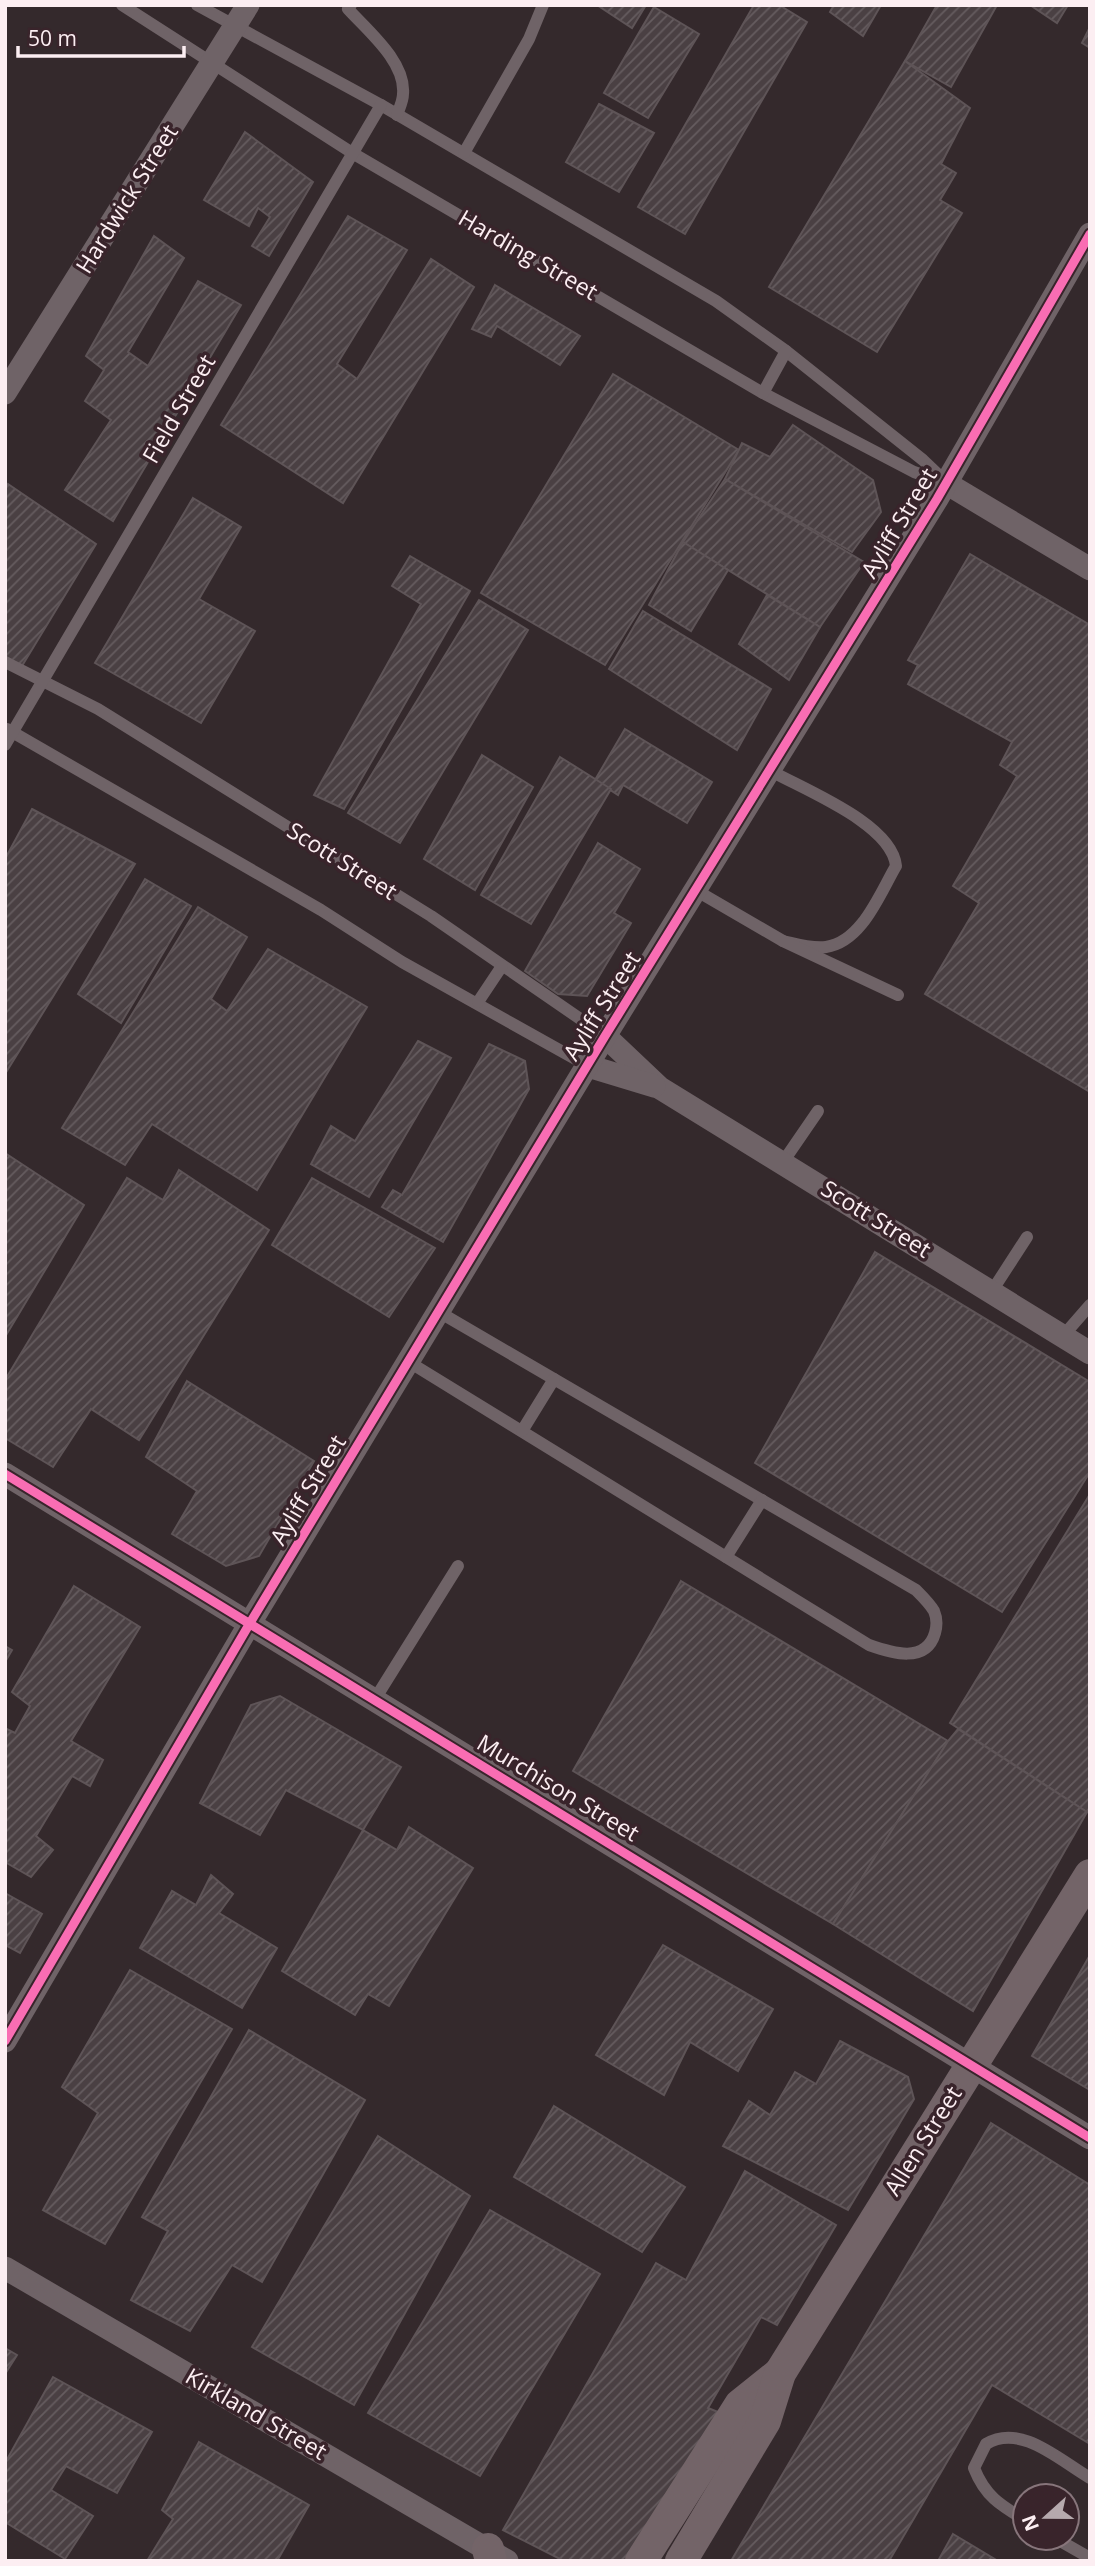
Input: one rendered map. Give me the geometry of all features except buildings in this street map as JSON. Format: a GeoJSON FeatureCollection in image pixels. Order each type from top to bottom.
{"type":"FeatureCollection","features":[{"type":"Feature","properties":{"kind":"street","name":"Hardwick Street"},"geometry":{"type":"LineString","coordinates":[[5,393],[248,5]]}},
{"type":"Feature","properties":{"kind":"street","name":"Ayliff Street"},"geometry":{"type":"LineString","coordinates":[[5,2041],[250,1623],[605,1036],[771,771],[946,482],[1090,234]]}},
{"type":"Feature","properties":{"kind":"street","name":"Harding Street"},"geometry":{"type":"LineString","coordinates":[[946,482],[1090,569]]}},
{"type":"Feature","properties":{"kind":"street","name":"Scott Street"},"geometry":{"type":"LineString","coordinates":[[605,1036],[660,1088],[1090,1353]]}},
{"type":"Feature","properties":{"kind":"street","name":"Scott Street"},"geometry":{"type":"LineString","coordinates":[[588,1066],[660,1088]]}},
{"type":"Feature","properties":{"kind":"street","name":"Murchison Street"},"geometry":{"type":"LineString","coordinates":[[5,1474],[972,2063],[1090,2138]]}},
{"type":"Feature","properties":{"kind":"street","name":"Allen Street"},"geometry":{"type":"LineString","coordinates":[[681,2561],[765,2421],[780,2373],[1090,1875]]}},
{"type":"Feature","properties":{"kind":"street","name":"Kirkland Street"},"geometry":{"type":"LineString","coordinates":[[5,2268],[495,2557]]}},
{"type":"Feature","properties":{"kind":"street","name":"Allen Street"},"geometry":{"type":"LineString","coordinates":[[641,2561],[740,2405],[780,2373]]}},
{"type":"Feature","properties":{"kind":"lane","name":"Harding Street"},"geometry":{"type":"LineString","coordinates":[[122,5],[354,154],[763,394],[914,472],[946,482]]}},
{"type":"Feature","properties":{"kind":"lane","name":"Harding Street"},"geometry":{"type":"LineString","coordinates":[[197,5],[234,28],[381,105],[716,301],[786,351],[923,460],[946,482]]}},
{"type":"Feature","properties":{"kind":"lane"},"geometry":{"type":"LineString","coordinates":[[464,153],[529,39],[543,5]]}},
{"type":"Feature","properties":{"kind":"lane"},"geometry":{"type":"LineString","coordinates":[[348,7],[384,49],[400,73],[404,93],[397,115]]}},
{"type":"Feature","properties":{"kind":"lane","name":"Field Street"},"geometry":{"type":"LineString","coordinates":[[5,745],[8,730],[43,681],[381,105]]}},
{"type":"Feature","properties":{"kind":"lane"},"geometry":{"type":"LineString","coordinates":[[763,394],[786,351]]}},
{"type":"Feature","properties":{"kind":"lane","name":"Scott Street"},"geometry":{"type":"LineString","coordinates":[[5,662],[98,709],[431,916],[605,1036]]}},
{"type":"Feature","properties":{"kind":"lane","name":"Scott Street"},"geometry":{"type":"LineString","coordinates":[[8,730],[309,904],[402,962],[478,1002],[588,1066]]}},
{"type":"Feature","properties":{"kind":"lane"},"geometry":{"type":"LineString","coordinates":[[771,771],[873,828],[887,841],[896,866],[861,926],[837,944],[818,947],[783,941]]}},
{"type":"Feature","properties":{"kind":"lane"},"geometry":{"type":"LineString","coordinates":[[697,891],[783,941],[898,995]]}},
{"type":"Feature","properties":{"kind":"lane"},"geometry":{"type":"LineString","coordinates":[[478,1002],[502,966]]}},
{"type":"Feature","properties":{"kind":"lane"},"geometry":{"type":"LineString","coordinates":[[783,1162],[818,1111]]}},
{"type":"Feature","properties":{"kind":"lane"},"geometry":{"type":"LineString","coordinates":[[992,1291],[1027,1237]]}},
{"type":"Feature","properties":{"kind":"lane"},"geometry":{"type":"LineString","coordinates":[[1063,1336],[1090,1305]]}},
{"type":"Feature","properties":{"kind":"lane"},"geometry":{"type":"LineString","coordinates":[[409,1362],[869,1645],[893,1653],[912,1654],[927,1648],[933,1639],[937,1625],[934,1610],[916,1590],[439,1312]]}},
{"type":"Feature","properties":{"kind":"lane"},"geometry":{"type":"LineString","coordinates":[[522,1431],[554,1379]]}},
{"type":"Feature","properties":{"kind":"lane"},"geometry":{"type":"LineString","coordinates":[[726,1557],[762,1500]]}},
{"type":"Feature","properties":{"kind":"lane"},"geometry":{"type":"LineString","coordinates":[[375,1699],[458,1566]]}},
{"type":"Feature","properties":{"kind":"lane"},"geometry":{"type":"LineString","coordinates":[[1011,2511],[994,2501],[982,2487],[974,2468],[986,2444],[1010,2435],[1026,2440],[1090,2478]]}},
{"type":"Feature","properties":{"kind":"cycle path"},"geometry":{"type":"LineString","coordinates":[[5,2041],[250,1623],[605,1036],[937,499],[1090,234]]}},
{"type":"Feature","properties":{"kind":"cycle path"},"geometry":{"type":"LineString","coordinates":[[5,1474],[1090,2138]]}}]}
